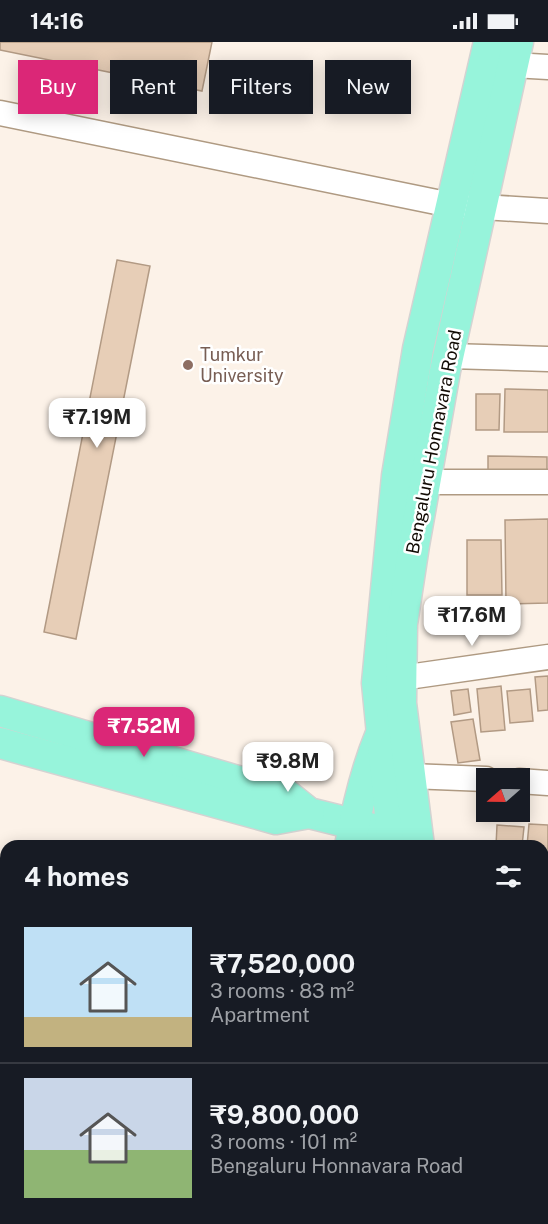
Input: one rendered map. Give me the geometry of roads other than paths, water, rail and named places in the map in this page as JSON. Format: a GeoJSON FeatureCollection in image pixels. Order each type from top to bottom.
{"type":"FeatureCollection","features":[{"type":"Feature","properties":{"kind":"main road","name":"Bengaluru Honnavara Road"},"geometry":{"type":"LineString","coordinates":[[405,840],[410,776],[377,683],[397,476],[418,349],[489,42]]}},
{"type":"Feature","properties":{"kind":"main road","name":"Bengaluru Honnavara Road"},"geometry":{"type":"LineString","coordinates":[[405,840],[391,723],[401,678],[402,624],[449,356],[516,53]]}},
{"type":"Feature","properties":{"kind":"main road"},"geometry":{"type":"LineString","coordinates":[[0,711],[223,777],[283,792],[309,813],[352,836],[387,840]]}},
{"type":"Feature","properties":{"kind":"main road"},"geometry":{"type":"LineString","coordinates":[[352,836],[367,767],[391,723]]}},
{"type":"Feature","properties":{"kind":"main road"},"geometry":{"type":"LineString","coordinates":[[0,743],[276,819],[309,813]]}},
{"type":"Feature","properties":{"kind":"street"},"geometry":{"type":"LineString","coordinates":[[516,53],[548,67]]}},
{"type":"Feature","properties":{"kind":"street"},"geometry":{"type":"LineString","coordinates":[[0,113],[451,205],[548,211]]}},
{"type":"Feature","properties":{"kind":"street"},"geometry":{"type":"LineString","coordinates":[[449,356],[548,359]]}},
{"type":"Feature","properties":{"kind":"street"},"geometry":{"type":"LineString","coordinates":[[426,482],[548,482]]}},
{"type":"Feature","properties":{"kind":"street"},"geometry":{"type":"LineString","coordinates":[[401,678],[548,657]]}},
{"type":"Feature","properties":{"kind":"street"},"geometry":{"type":"LineString","coordinates":[[410,776],[476,779]]}},
{"type":"Feature","properties":{"kind":"street"},"geometry":{"type":"LineString","coordinates":[[530,782],[548,783]]}},
{"type":"Feature","properties":{"kind":"place","name":"Tumkur University"},"geometry":{"type":"Point","coordinates":[188,365]}}]}
